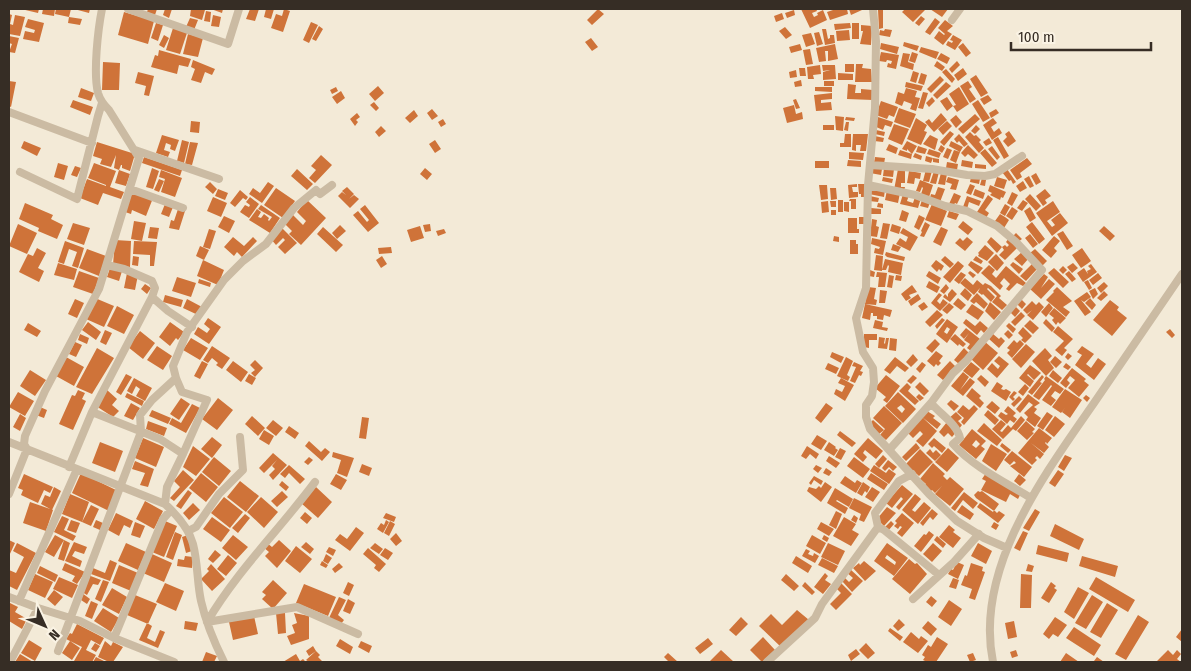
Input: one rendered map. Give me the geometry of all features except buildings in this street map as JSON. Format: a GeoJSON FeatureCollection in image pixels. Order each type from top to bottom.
{"type":"FeatureCollection","features":[{"type":"Feature","properties":{"kind":"street"},"geometry":{"type":"LineString","coordinates":[[27,448],[24,444],[24,436],[45,390],[99,289],[139,158],[102,103],[98,93],[96,78],[102,9]]}},
{"type":"Feature","properties":{"kind":"street"},"geometry":{"type":"LineString","coordinates":[[128,9],[228,44],[239,9]]}},
{"type":"Feature","properties":{"kind":"street"},"geometry":{"type":"LineString","coordinates":[[873,9],[876,41],[875,108],[868,184],[866,288],[856,318],[863,352],[873,368],[874,382],[872,396],[866,404],[866,417],[870,430],[929,494],[957,521],[1007,548]]}},
{"type":"Feature","properties":{"kind":"street"},"geometry":{"type":"LineString","coordinates":[[952,20],[960,9]]}},
{"type":"Feature","properties":{"kind":"street"},"geometry":{"type":"LineString","coordinates":[[20,172],[77,199],[102,103]]}},
{"type":"Feature","properties":{"kind":"street"},"geometry":{"type":"LineString","coordinates":[[9,112],[92,143]]}},
{"type":"Feature","properties":{"kind":"street"},"geometry":{"type":"LineString","coordinates":[[135,150],[219,179]]}},
{"type":"Feature","properties":{"kind":"street"},"geometry":{"type":"LineString","coordinates":[[870,165],[932,169],[985,176],[995,174],[1022,156]]}},
{"type":"Feature","properties":{"kind":"street"},"geometry":{"type":"LineString","coordinates":[[868,184],[915,195],[945,206],[967,211],[1006,232],[1042,270],[966,361],[953,373],[931,403],[889,450]]}},
{"type":"Feature","properties":{"kind":"street"},"geometry":{"type":"LineString","coordinates":[[114,638],[168,507],[167,487],[208,400],[182,392],[173,366],[182,344],[224,280],[243,261],[266,244],[294,208],[316,190],[320,194],[332,185]]}},
{"type":"Feature","properties":{"kind":"street"},"geometry":{"type":"LineString","coordinates":[[130,188],[183,208]]}},
{"type":"Feature","properties":{"kind":"street"},"geometry":{"type":"LineString","coordinates":[[19,601],[73,468],[92,412],[155,288],[152,281],[124,269],[107,265]]}},
{"type":"Feature","properties":{"kind":"street"},"geometry":{"type":"LineString","coordinates":[[993,662],[990,635],[991,612],[997,580],[1007,548],[1031,498],[1043,477],[1182,274]]}},
{"type":"Feature","properties":{"kind":"street"},"geometry":{"type":"LineString","coordinates":[[152,297],[168,311],[192,327]]}},
{"type":"Feature","properties":{"kind":"street"},"geometry":{"type":"LineString","coordinates":[[58,651],[141,432],[140,415],[152,400],[176,378]]}},
{"type":"Feature","properties":{"kind":"street"},"geometry":{"type":"LineString","coordinates":[[931,403],[959,431],[960,438],[953,444],[960,453],[1031,498]]}},
{"type":"Feature","properties":{"kind":"street"},"geometry":{"type":"LineString","coordinates":[[92,412],[160,439],[183,454]]}},
{"type":"Feature","properties":{"kind":"street"},"geometry":{"type":"LineString","coordinates":[[188,531],[196,527],[219,494],[243,470],[240,437]]}},
{"type":"Feature","properties":{"kind":"street"},"geometry":{"type":"LineString","coordinates":[[9,442],[168,507],[188,531],[194,545],[201,601],[210,633],[224,662]]}},
{"type":"Feature","properties":{"kind":"street"},"geometry":{"type":"LineString","coordinates":[[9,494],[27,448]]}},
{"type":"Feature","properties":{"kind":"street"},"geometry":{"type":"LineString","coordinates":[[767,662],[815,618],[822,604],[878,527],[875,513],[899,481],[912,474]]}},
{"type":"Feature","properties":{"kind":"street"},"geometry":{"type":"LineString","coordinates":[[207,622],[218,603],[277,527],[291,514],[315,482]]}},
{"type":"Feature","properties":{"kind":"street"},"geometry":{"type":"LineString","coordinates":[[878,527],[939,574]]}},
{"type":"Feature","properties":{"kind":"street"},"geometry":{"type":"LineString","coordinates":[[913,599],[954,562],[979,534]]}},
{"type":"Feature","properties":{"kind":"street"},"geometry":{"type":"LineString","coordinates":[[9,597],[70,617],[114,638],[174,662]]}},
{"type":"Feature","properties":{"kind":"street"},"geometry":{"type":"LineString","coordinates":[[207,622],[297,607],[358,634]]}},
{"type":"Feature","properties":{"kind":"street"},"geometry":{"type":"LineString","coordinates":[[10,662],[38,608]]}},
{"type":"Feature","properties":{"kind":"street"},"geometry":{"type":"LineString","coordinates":[[146,662],[151,654]]}}]}
